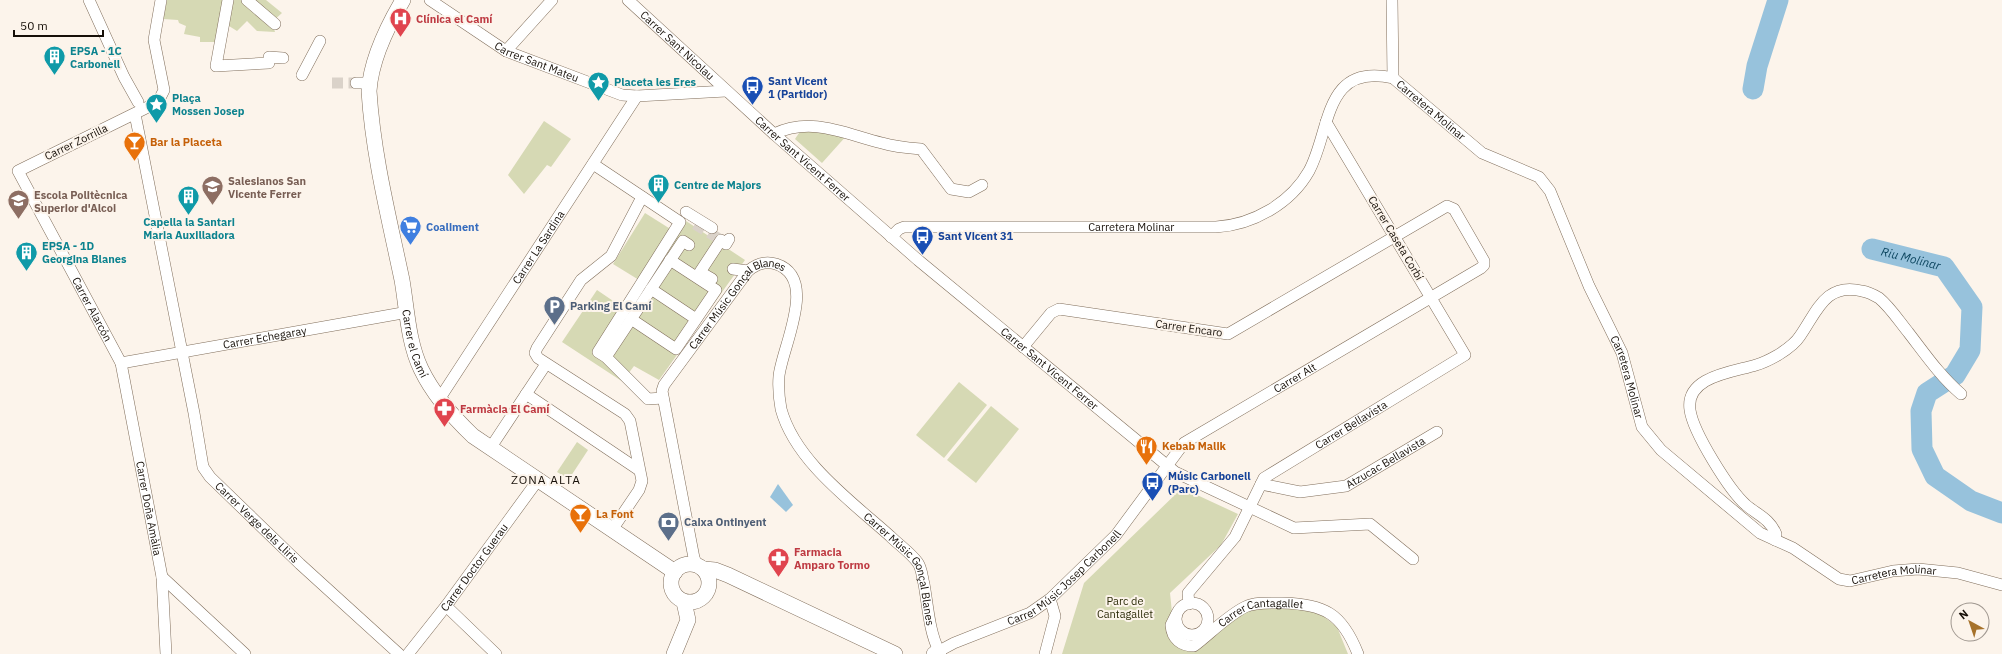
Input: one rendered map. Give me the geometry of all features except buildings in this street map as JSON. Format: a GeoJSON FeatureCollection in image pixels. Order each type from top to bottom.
{"type":"FeatureCollection","features":[{"type":"Feature","properties":{"kind":"street"},"geometry":{"type":"LineString","coordinates":[[89,0],[124,77],[138,102]]}},
{"type":"Feature","properties":{"kind":"street","name":"Carrer Zorrilla"},"geometry":{"type":"LineString","coordinates":[[18,171],[158,102],[163,94],[154,40],[161,0]]}},
{"type":"Feature","properties":{"kind":"street"},"geometry":{"type":"LineString","coordinates":[[228,0],[216,66],[269,63],[269,57],[283,58]]}},
{"type":"Feature","properties":{"kind":"street"},"geometry":{"type":"LineString","coordinates":[[247,0],[275,24]]}},
{"type":"Feature","properties":{"kind":"street","name":"Carrer el Camí"},"geometry":{"type":"LineString","coordinates":[[402,0],[363,83],[370,101],[374,136],[416,356],[428,384],[473,436],[675,572]]}},
{"type":"Feature","properties":{"kind":"street","name":"Carrer Sant Mateu"},"geometry":{"type":"LineString","coordinates":[[430,0],[506,51],[622,95],[637,96],[726,91]]}},
{"type":"Feature","properties":{"kind":"street"},"geometry":{"type":"LineString","coordinates":[[506,51],[552,0]]}},
{"type":"Feature","properties":{"kind":"street","name":"Carrer Sant Nicolau"},"geometry":{"type":"LineString","coordinates":[[628,0],[726,91]]}},
{"type":"Feature","properties":{"kind":"street","name":"Carretera Molinar"},"geometry":{"type":"LineString","coordinates":[[1392,0],[1393,78]]}},
{"type":"Feature","properties":{"kind":"street"},"geometry":{"type":"LineString","coordinates":[[302,75],[320,41]]}},
{"type":"Feature","properties":{"kind":"street","name":"Carretera Molinar"},"geometry":{"type":"LineString","coordinates":[[891,237],[904,227],[1216,227],[1247,221],[1270,210],[1293,192],[1309,170],[1332,103],[1350,84],[1357,79],[1374,76],[1393,78],[1482,153],[1539,177],[1550,191],[1589,286],[1622,353],[1642,427],[1661,450],[1760,533],[1793,548],[1839,579],[1850,581],[1893,571],[1918,569],[1958,573],[2002,585]]}},
{"type":"Feature","properties":{"kind":"street","name":"Carrer Sant Vicent Ferrer"},"geometry":{"type":"LineString","coordinates":[[726,91],[891,237],[1166,466],[1175,472],[1294,528],[1370,524],[1413,559]]}},
{"type":"Feature","properties":{"kind":"street","name":"Carrer La Sardina"},"geometry":{"type":"LineString","coordinates":[[440,398],[637,96]]}},
{"type":"Feature","properties":{"kind":"street","name":"Carrer Verge dels Lliris"},"geometry":{"type":"LineString","coordinates":[[135,114],[203,467],[210,477],[300,564],[399,654]]}},
{"type":"Feature","properties":{"kind":"street","name":"Carrer Caseta Corbí"},"geometry":{"type":"LineString","coordinates":[[1326,122],[1465,355]]}},
{"type":"Feature","properties":{"kind":"street"},"geometry":{"type":"LineString","coordinates":[[774,134],[785,129],[825,127],[846,131],[882,144],[921,149],[951,189],[969,192],[982,186]]}},
{"type":"Feature","properties":{"kind":"street"},"geometry":{"type":"LineString","coordinates":[[592,164],[680,222],[598,352],[606,357],[648,398],[662,398]]}},
{"type":"Feature","properties":{"kind":"street","name":"Carrer Alarcón"},"geometry":{"type":"LineString","coordinates":[[18,171],[121,363]]}},
{"type":"Feature","properties":{"kind":"street"},"geometry":{"type":"LineString","coordinates":[[612,530],[639,490],[642,481],[630,421],[625,414],[546,364],[538,358],[535,353],[581,280],[611,256],[642,197]]}},
{"type":"Feature","properties":{"kind":"street","name":"Carrer Encaro"},"geometry":{"type":"LineString","coordinates":[[1022,347],[1050,313],[1059,309],[1228,334],[1447,206],[1454,209],[1484,261],[1484,265],[1431,298]]}},
{"type":"Feature","properties":{"kind":"street"},"geometry":{"type":"LineString","coordinates":[[686,212],[712,228]]}},
{"type":"Feature","properties":{"kind":"street"},"geometry":{"type":"LineString","coordinates":[[721,285],[700,272],[721,240],[726,244],[729,239]]}},
{"type":"Feature","properties":{"kind":"street"},"geometry":{"type":"LineString","coordinates":[[606,357],[683,241],[689,245]]}},
{"type":"Feature","properties":{"kind":"street"},"geometry":{"type":"LineString","coordinates":[[631,319],[676,349],[716,290],[670,260]]}},
{"type":"Feature","properties":{"kind":"street","name":"Carrer Músic Gonçal Blanes"},"geometry":{"type":"LineString","coordinates":[[701,567],[694,558],[662,398],[662,391],[664,385],[748,271],[752,267],[765,263],[785,268],[796,284],[797,297],[795,312],[779,376],[778,393],[782,411],[800,447],[826,479],[918,564],[937,653]]}},
{"type":"Feature","properties":{"kind":"street"},"geometry":{"type":"LineString","coordinates":[[733,269],[748,271]]}},
{"type":"Feature","properties":{"kind":"street"},"geometry":{"type":"LineString","coordinates":[[651,289],[696,319]]}},
{"type":"Feature","properties":{"kind":"street"},"geometry":{"type":"LineString","coordinates":[[1775,540],[1776,534],[1768,521],[1746,505],[1720,471],[1691,417],[1690,401],[1693,394],[1706,380],[1756,365],[1782,353],[1800,336],[1823,300],[1829,294],[1854,289],[1879,298],[1893,313],[1948,382],[1961,394]]}},
{"type":"Feature","properties":{"kind":"street","name":"Carrer Alt"},"geometry":{"type":"LineString","coordinates":[[1166,466],[1184,443],[1431,298]]}},
{"type":"Feature","properties":{"kind":"street","name":"Carrer Echegaray"},"geometry":{"type":"LineString","coordinates":[[121,363],[408,312]]}},
{"type":"Feature","properties":{"kind":"street","name":"Carrer Bellavista"},"geometry":{"type":"LineString","coordinates":[[1250,507],[1264,478],[1465,355]]}},
{"type":"Feature","properties":{"kind":"street","name":"Carrer Doña Amàlia"},"geometry":{"type":"LineString","coordinates":[[121,363],[162,577],[166,654]]}},
{"type":"Feature","properties":{"kind":"street"},"geometry":{"type":"LineString","coordinates":[[491,447],[546,364]]}},
{"type":"Feature","properties":{"kind":"street"},"geometry":{"type":"LineString","coordinates":[[526,394],[639,470]]}},
{"type":"Feature","properties":{"kind":"street","name":"Atzucac Bellavista"},"geometry":{"type":"LineString","coordinates":[[1261,484],[1300,492],[1346,486],[1436,432]]}},
{"type":"Feature","properties":{"kind":"street","name":"Carrer Músic Josep Carbonell"},"geometry":{"type":"LineString","coordinates":[[937,653],[954,643],[1030,613],[1050,599],[1116,535],[1166,466]]}},
{"type":"Feature","properties":{"kind":"street","name":"Carrer Doctor Guerau"},"geometry":{"type":"LineString","coordinates":[[408,654],[446,606],[538,480]]}},
{"type":"Feature","properties":{"kind":"street"},"geometry":{"type":"LineString","coordinates":[[1176,615],[1182,607],[1189,604],[1188,593],[1235,537],[1250,507]]}},
{"type":"Feature","properties":{"kind":"street"},"geometry":{"type":"LineString","coordinates":[[701,567],[709,579],[706,593],[697,601],[684,602],[676,597],[671,588],[670,582],[675,572],[685,565],[701,567],[715,570],[895,654]]}},
{"type":"Feature","properties":{"kind":"street"},"geometry":{"type":"LineString","coordinates":[[162,577],[245,654]]}},
{"type":"Feature","properties":{"kind":"street"},"geometry":{"type":"LineString","coordinates":[[1045,654],[1055,616],[1050,599]]}},
{"type":"Feature","properties":{"kind":"street"},"geometry":{"type":"LineString","coordinates":[[674,654],[688,620],[684,602]]}},
{"type":"Feature","properties":{"kind":"street","name":"Carrer Cantagallet"},"geometry":{"type":"LineString","coordinates":[[1176,615],[1171,625],[1174,637],[1183,645],[1194,646],[1246,606],[1274,603],[1304,604],[1320,607],[1338,619],[1358,654]]}},
{"type":"Feature","properties":{"kind":"street","name":"Carrer Cantagallet"},"geometry":{"type":"LineString","coordinates":[[1176,615],[1177,625],[1183,633],[1193,635],[1203,631],[1208,621],[1205,610],[1197,604],[1189,604]]}},
{"type":"Feature","properties":{"kind":"street"},"geometry":{"type":"LineString","coordinates":[[446,606],[496,654]]}},
{"type":"Feature","properties":{"kind":"green space"},"geometry":{"type":"Polygon","coordinates":[[[167,0],[266,0],[282,13],[272,22],[275,32],[257,31],[247,21],[237,31],[221,21],[215,42],[200,42],[200,37],[184,34],[186,26],[179,23],[178,20],[163,19],[167,0]]]}},
{"type":"Feature","properties":{"kind":"green space"},"geometry":{"type":"Polygon","coordinates":[[[544,121],[571,139],[551,167],[547,165],[524,194],[508,175],[544,121]]]}},
{"type":"Feature","properties":{"kind":"green space"},"geometry":{"type":"Polygon","coordinates":[[[801,130],[848,134],[822,163],[795,139],[801,130]]]}},
{"type":"Feature","properties":{"kind":"green space"},"geometry":{"type":"Polygon","coordinates":[[[645,213],[672,230],[639,280],[613,264],[645,213]]]}},
{"type":"Feature","properties":{"kind":"green space"},"geometry":{"type":"Polygon","coordinates":[[[686,221],[745,260],[659,380],[634,366],[628,374],[653,404],[648,405],[640,399],[643,395],[562,342],[597,290],[622,307],[686,221]]]}},
{"type":"Feature","properties":{"kind":"green space"},"geometry":{"type":"Polygon","coordinates":[[[959,382],[987,405],[944,458],[916,435],[959,382]]]}},
{"type":"Feature","properties":{"kind":"green space"},"geometry":{"type":"Polygon","coordinates":[[[991,406],[1019,429],[976,483],[947,460],[991,406]]]}},
{"type":"Feature","properties":{"kind":"green space"},"geometry":{"type":"Polygon","coordinates":[[[577,442],[588,450],[569,479],[557,472],[577,442]]]}},
{"type":"Feature","properties":{"kind":"green space","name":"Parc de Cantagallet"},"geometry":{"type":"Polygon","coordinates":[[[1182,488],[1238,514],[1221,545],[1170,593],[1174,632],[1187,641],[1196,640],[1253,606],[1313,608],[1337,627],[1348,654],[1062,654],[1084,583],[1182,488]]]}},
{"type":"Feature","properties":{"kind":"water"},"geometry":{"type":"Polygon","coordinates":[[[778,484],[793,505],[786,512],[770,497],[778,484]]]}},
{"type":"Feature","properties":{"kind":"waterway","name":"Riu Molinar"},"geometry":{"type":"LineString","coordinates":[[1753,89],[1757,66],[1778,0]]}},
{"type":"Feature","properties":{"kind":"waterway","name":"Riu Molinar"},"geometry":{"type":"LineString","coordinates":[[1872,249],[1944,267],[1972,307],[1970,350],[1955,375],[1927,393],[1921,411],[1922,449],[1935,476],[1971,501],[2002,513]]}},
{"type":"Feature","properties":{"kind":"tunnel"},"geometry":{"type":"LineString","coordinates":[[332,83],[356,83]]}},
{"type":"Feature","properties":{"kind":"tunnel"},"geometry":{"type":"LineString","coordinates":[[695,224],[721,240]]}},
{"type":"Feature","properties":{"kind":"place","name":"Clínica el Camí"},"geometry":{"type":"Point","coordinates":[400,38]}},
{"type":"Feature","properties":{"kind":"place","name":"EPSA - 1C Carbonell"},"geometry":{"type":"Point","coordinates":[54,76]}},
{"type":"Feature","properties":{"kind":"place","name":"Placeta les Eres"},"geometry":{"type":"Point","coordinates":[599,102]}},
{"type":"Feature","properties":{"kind":"place","name":"Sant Vicent 1 (Partidor)"},"geometry":{"type":"Point","coordinates":[753,106]}},
{"type":"Feature","properties":{"kind":"place","name":"Plaça Mossen Josep"},"geometry":{"type":"Point","coordinates":[157,124]}},
{"type":"Feature","properties":{"kind":"place","name":"Bar la Placeta"},"geometry":{"type":"Point","coordinates":[134,162]}},
{"type":"Feature","properties":{"kind":"place","name":"Centre de Majors"},"geometry":{"type":"Point","coordinates":[659,204]}},
{"type":"Feature","properties":{"kind":"place","name":"Salesianos San Vicente Ferrer"},"geometry":{"type":"Point","coordinates":[212,206]}},
{"type":"Feature","properties":{"kind":"place","name":"Capella la Santari Maria Auxilladora"},"geometry":{"type":"Point","coordinates":[189,216]}},
{"type":"Feature","properties":{"kind":"place","name":"Escola Politècnica Superior d'Alcoi"},"geometry":{"type":"Point","coordinates":[19,220]}},
{"type":"Feature","properties":{"kind":"place","name":"Coaliment"},"geometry":{"type":"Point","coordinates":[411,246]}},
{"type":"Feature","properties":{"kind":"place","name":"Sant Vicent 31"},"geometry":{"type":"Point","coordinates":[922,256]}},
{"type":"Feature","properties":{"kind":"place","name":"EPSA - 1D Georgina Blanes"},"geometry":{"type":"Point","coordinates":[26,272]}},
{"type":"Feature","properties":{"kind":"place","name":"Parking El Camí"},"geometry":{"type":"Point","coordinates":[554,326]}},
{"type":"Feature","properties":{"kind":"place","name":"Farmàcia El Camí"},"geometry":{"type":"Point","coordinates":[445,428]}},
{"type":"Feature","properties":{"kind":"place","name":"Kebab Malik"},"geometry":{"type":"Point","coordinates":[1147,466]}},
{"type":"Feature","properties":{"kind":"place","name":"Músic Carbonell (Parc)"},"geometry":{"type":"Point","coordinates":[1153,502]}},
{"type":"Feature","properties":{"kind":"place","name":"La Font"},"geometry":{"type":"Point","coordinates":[580,534]}},
{"type":"Feature","properties":{"kind":"place","name":"Caixa Ontinyent"},"geometry":{"type":"Point","coordinates":[669,542]}},
{"type":"Feature","properties":{"kind":"place","name":"Farmacia Amparo Tormo"},"geometry":{"type":"Point","coordinates":[779,578]}},
{"type":"Feature","properties":{"kind":"district","name":"ZONA ALTA"},"geometry":{"type":"Point","coordinates":[546,480]}}]}
